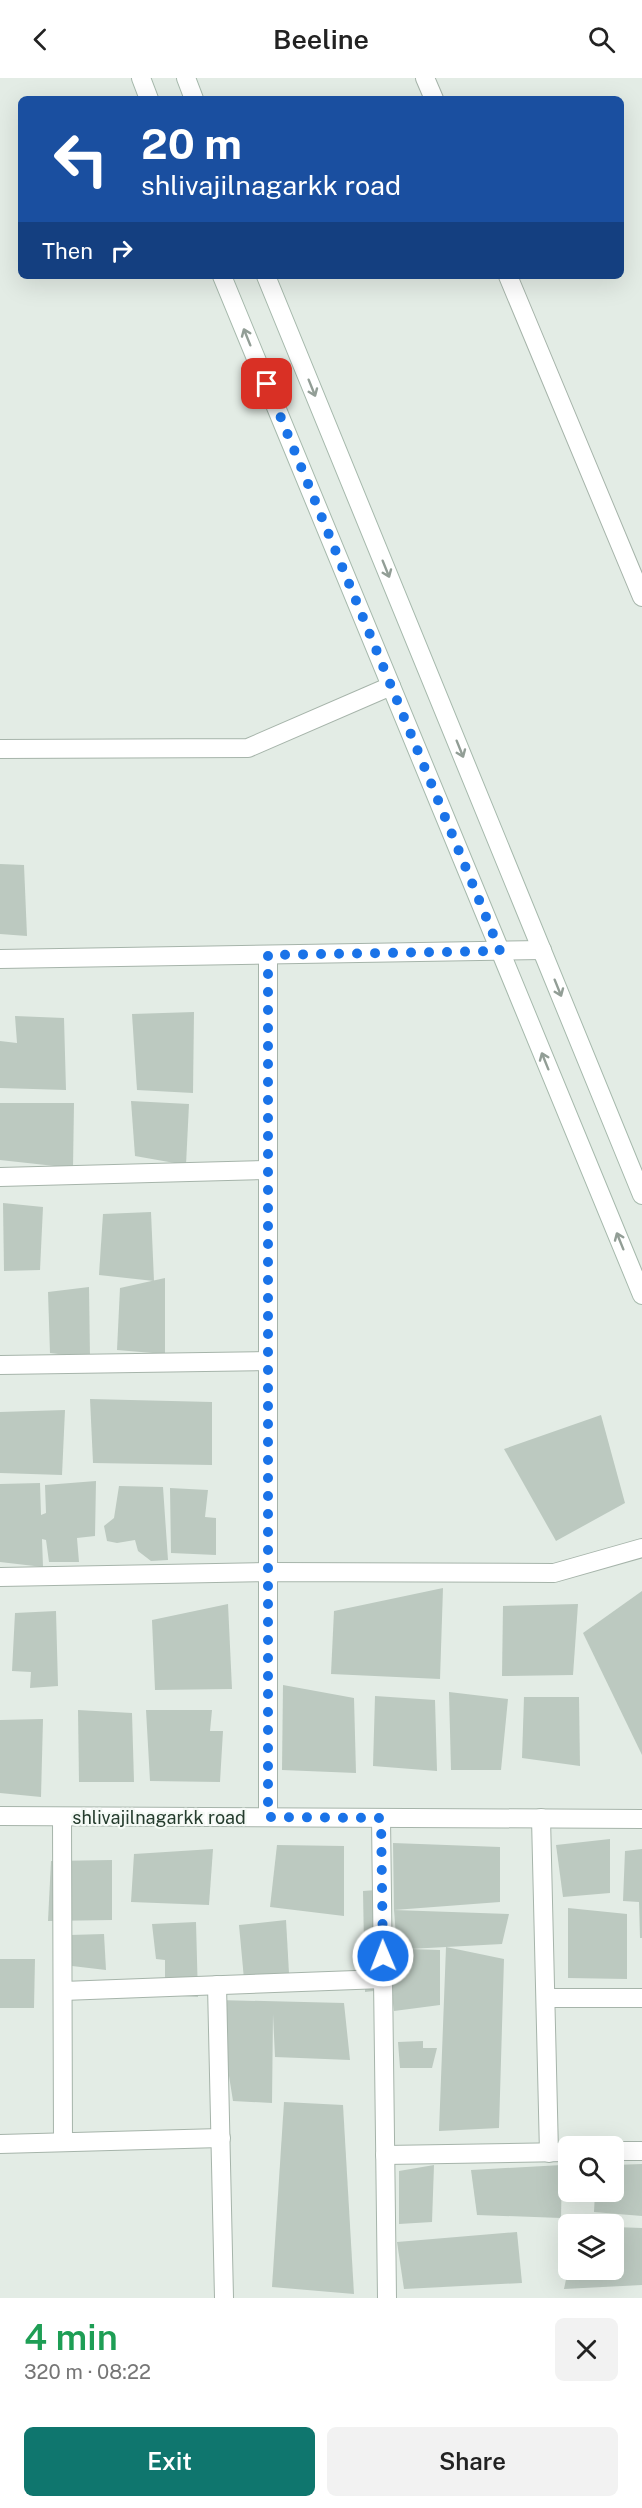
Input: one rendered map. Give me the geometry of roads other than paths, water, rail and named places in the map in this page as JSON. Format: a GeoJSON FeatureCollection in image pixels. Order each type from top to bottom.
{"type":"FeatureCollection","features":[{"type":"Feature","properties":{"kind":"street"},"geometry":{"type":"LineString","coordinates":[[141,78],[148,96]]}},
{"type":"Feature","properties":{"kind":"street"},"geometry":{"type":"LineString","coordinates":[[186,78],[193,96]]}},
{"type":"Feature","properties":{"kind":"street"},"geometry":{"type":"LineString","coordinates":[[426,78],[433,96]]}},
{"type":"Feature","properties":{"kind":"street"},"geometry":{"type":"LineString","coordinates":[[223,279],[642,1295]]}},
{"type":"Feature","properties":{"kind":"street"},"geometry":{"type":"LineString","coordinates":[[267,279],[642,1195]]}},
{"type":"Feature","properties":{"kind":"street"},"geometry":{"type":"LineString","coordinates":[[509,279],[642,597]]}},
{"type":"Feature","properties":{"kind":"street"},"geometry":{"type":"LineString","coordinates":[[0,749],[248,748],[391,686]]}},
{"type":"Feature","properties":{"kind":"street"},"geometry":{"type":"LineString","coordinates":[[0,959],[542,950]]}},
{"type":"Feature","properties":{"kind":"street"},"geometry":{"type":"LineString","coordinates":[[268,955],[268,1817]]}},
{"type":"Feature","properties":{"kind":"street"},"geometry":{"type":"LineString","coordinates":[[0,1177],[268,1170]]}},
{"type":"Feature","properties":{"kind":"street"},"geometry":{"type":"LineString","coordinates":[[0,1365],[268,1361]]}},
{"type":"Feature","properties":{"kind":"street"},"geometry":{"type":"LineString","coordinates":[[0,1577],[268,1572],[554,1573],[642,1548]]}},
{"type":"Feature","properties":{"kind":"street","name":"shlivajilnagarkk road"},"geometry":{"type":"LineString","coordinates":[[0,1816],[642,1819]]}},
{"type":"Feature","properties":{"kind":"street"},"geometry":{"type":"LineString","coordinates":[[62,1817],[63,2142]]}},
{"type":"Feature","properties":{"kind":"street"},"geometry":{"type":"LineString","coordinates":[[381,1818],[387,2298]]}},
{"type":"Feature","properties":{"kind":"street"},"geometry":{"type":"LineString","coordinates":[[542,1818],[549,2153]]}},
{"type":"Feature","properties":{"kind":"street"},"geometry":{"type":"LineString","coordinates":[[63,1990],[383,1979]]}},
{"type":"Feature","properties":{"kind":"street"},"geometry":{"type":"LineString","coordinates":[[217,1985],[224,2298]]}},
{"type":"Feature","properties":{"kind":"street"},"geometry":{"type":"LineString","coordinates":[[547,1998],[642,1998]]}},
{"type":"Feature","properties":{"kind":"street"},"geometry":{"type":"LineString","coordinates":[[0,2144],[221,2138]]}},
{"type":"Feature","properties":{"kind":"street"},"geometry":{"type":"LineString","coordinates":[[624,2151],[642,2151]]}},
{"type":"Feature","properties":{"kind":"street"},"geometry":{"type":"LineString","coordinates":[[385,2156],[558,2153]]}}]}
